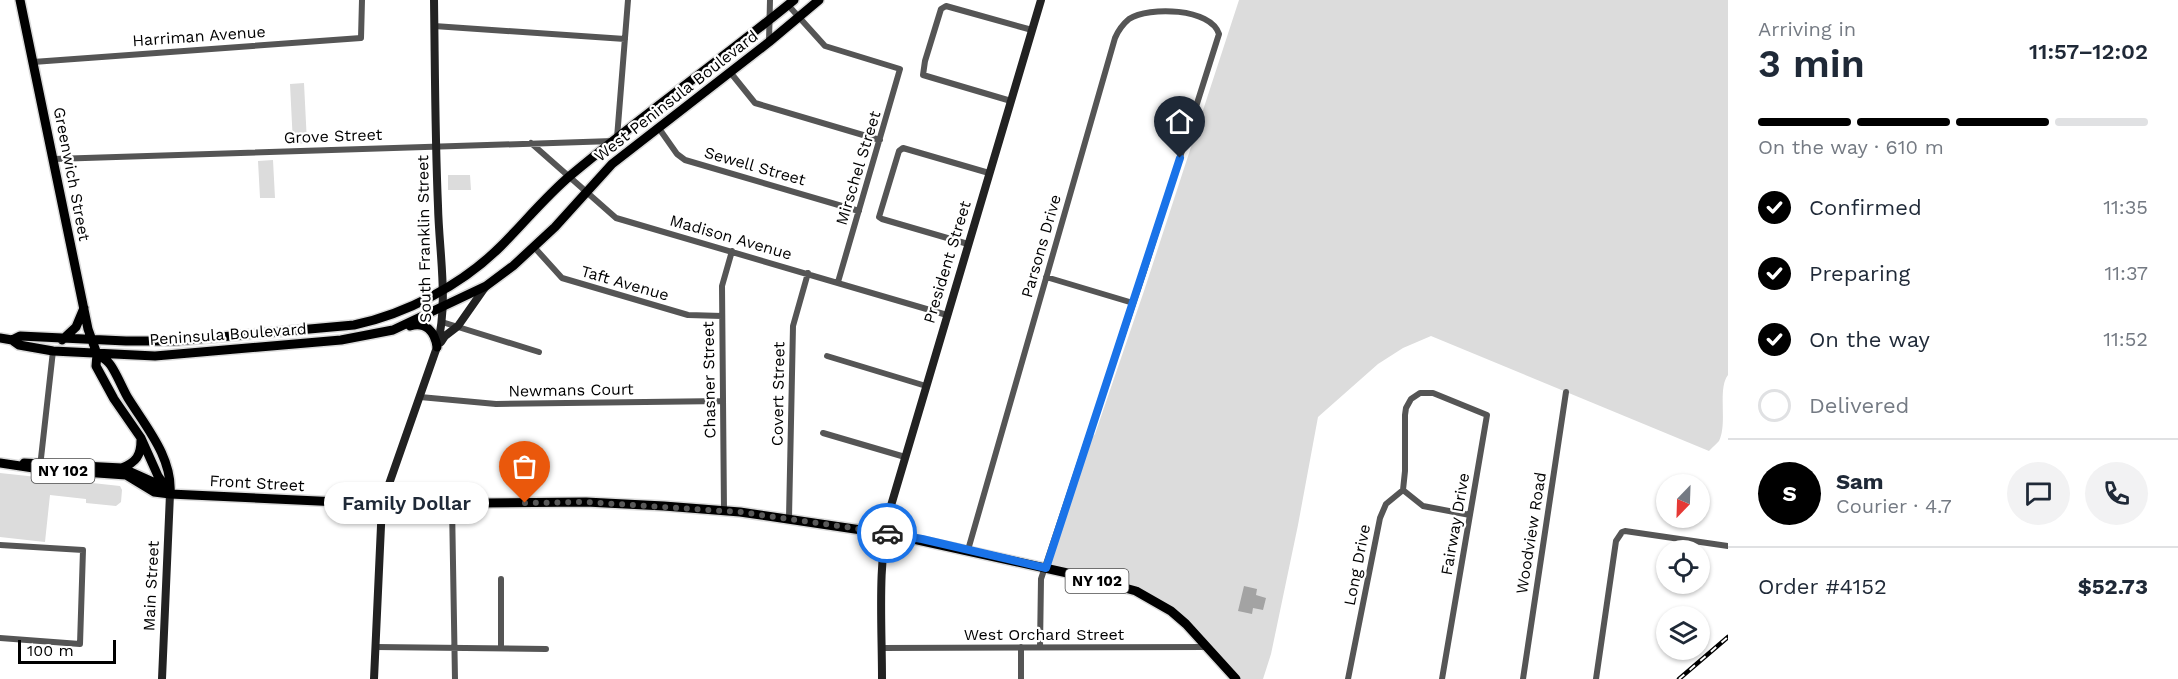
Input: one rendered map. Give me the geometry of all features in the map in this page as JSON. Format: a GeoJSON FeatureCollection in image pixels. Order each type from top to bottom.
{"type":"FeatureCollection","features":[{"type":"Feature","properties":{"kind":"main road","name":"Greenwich Street"},"geometry":{"type":"LineString","coordinates":[[20,0],[84,308],[97,354],[96,366],[114,399],[141,438],[159,476],[171,494]]}},
{"type":"Feature","properties":{"kind":"main road","name":"West Peninsula Boulevard"},"geometry":{"type":"LineString","coordinates":[[443,308],[486,286],[534,247],[612,164],[658,126],[799,19],[819,0]]}},
{"type":"Feature","properties":{"kind":"main road","name":"West Peninsula Boulevard"},"geometry":{"type":"LineString","coordinates":[[443,290],[499,249],[569,177],[791,2]]}},
{"type":"Feature","properties":{"kind":"main road","name":"Peninsula Boulevard"},"geometry":{"type":"LineString","coordinates":[[12,340],[20,336],[177,340],[354,325],[412,307],[443,290]]}},
{"type":"Feature","properties":{"kind":"main road"},"geometry":{"type":"LineString","coordinates":[[53,351],[56,344],[76,327],[84,308]]}},
{"type":"Feature","properties":{"kind":"main road","name":"Peninsula Boulevard"},"geometry":{"type":"LineString","coordinates":[[0,338],[12,340],[19,345],[53,351],[154,356],[194,354],[341,340],[393,330],[443,308]]}},
{"type":"Feature","properties":{"kind":"main road"},"geometry":{"type":"LineString","coordinates":[[393,330],[416,324],[426,327],[432,331],[438,347]]}},
{"type":"Feature","properties":{"kind":"main road","name":"Greenwich Street"},"geometry":{"type":"LineString","coordinates":[[97,354],[110,363],[128,398],[153,435],[165,461],[171,481],[171,494]]}},
{"type":"Feature","properties":{"kind":"main road"},"geometry":{"type":"LineString","coordinates":[[122,468],[137,459],[141,450],[141,438]]}},
{"type":"Feature","properties":{"kind":"main road","name":"Front Street"},"geometry":{"type":"LineString","coordinates":[[0,463],[126,476],[154,492],[171,494],[382,504],[586,502],[724,511],[789,518],[884,533],[968,550],[1136,591],[1155,600],[1186,624],[1236,679]]}},
{"type":"Feature","properties":{"kind":"main road","name":"Front Street"},"geometry":{"type":"LineString","coordinates":[[40,466],[122,468],[151,481],[171,494]]}},
{"type":"Feature","properties":{"kind":"street","name":"Harriman Avenue"},"geometry":{"type":"LineString","coordinates":[[33,62],[361,38],[362,0]]}},
{"type":"Feature","properties":{"kind":"street","name":"South Franklin Street"},"geometry":{"type":"LineString","coordinates":[[374,679],[382,504],[438,347],[442,322],[434,0]]}},
{"type":"Feature","properties":{"kind":"street"},"geometry":{"type":"LineString","coordinates":[[616,140],[628,0]]}},
{"type":"Feature","properties":{"kind":"street"},"geometry":{"type":"LineString","coordinates":[[769,42],[770,0]]}},
{"type":"Feature","properties":{"kind":"street","name":"President Street"},"geometry":{"type":"LineString","coordinates":[[882,679],[884,533],[1041,0]]}},
{"type":"Feature","properties":{"kind":"street"},"geometry":{"type":"LineString","coordinates":[[791,2],[799,19]]}},
{"type":"Feature","properties":{"kind":"street"},"geometry":{"type":"LineString","coordinates":[[1011,101],[923,75],[925,61],[941,9],[952,6],[1032,30]]}},
{"type":"Feature","properties":{"kind":"street","name":"Parsons Drive"},"geometry":{"type":"LineString","coordinates":[[968,550],[1118,30],[1128,20],[1139,15],[1154,11],[1178,12],[1210,22],[1219,30],[1219,34],[1133,303]]}},
{"type":"Feature","properties":{"kind":"street","name":"Mirschel Street"},"geometry":{"type":"LineString","coordinates":[[799,19],[825,46],[900,69],[838,282]]}},
{"type":"Feature","properties":{"kind":"street"},"geometry":{"type":"LineString","coordinates":[[434,26],[625,39]]}},
{"type":"Feature","properties":{"kind":"street"},"geometry":{"type":"LineString","coordinates":[[730,72],[755,103],[880,140]]}},
{"type":"Feature","properties":{"kind":"street","name":"Sewell Street"},"geometry":{"type":"LineString","coordinates":[[658,126],[677,154],[685,160],[859,211]]}},
{"type":"Feature","properties":{"kind":"street","name":"Grove Street"},"geometry":{"type":"LineString","coordinates":[[54,159],[616,140]]}},
{"type":"Feature","properties":{"kind":"street","name":"Madison Avenue"},"geometry":{"type":"LineString","coordinates":[[531,143],[616,218],[947,315]]}},
{"type":"Feature","properties":{"kind":"street"},"geometry":{"type":"LineString","coordinates":[[968,244],[879,217],[899,151],[910,149],[989,173]]}},
{"type":"Feature","properties":{"kind":"street","name":"Taft Avenue"},"geometry":{"type":"LineString","coordinates":[[534,247],[562,278],[688,315],[722,316]]}},
{"type":"Feature","properties":{"kind":"street","name":"Chasner Street"},"geometry":{"type":"LineString","coordinates":[[724,511],[722,286],[732,251]]}},
{"type":"Feature","properties":{"kind":"street","name":"Covert Street"},"geometry":{"type":"LineString","coordinates":[[789,518],[793,326],[808,273]]}},
{"type":"Feature","properties":{"kind":"street"},"geometry":{"type":"LineString","coordinates":[[1040,647],[1041,579],[1133,303],[1046,277]]}},
{"type":"Feature","properties":{"kind":"street"},"geometry":{"type":"LineString","coordinates":[[438,347],[445,336],[458,326],[486,286]]}},
{"type":"Feature","properties":{"kind":"street"},"geometry":{"type":"LineString","coordinates":[[442,322],[539,352]]}},
{"type":"Feature","properties":{"kind":"street"},"geometry":{"type":"LineString","coordinates":[[40,466],[53,351]]}},
{"type":"Feature","properties":{"kind":"street"},"geometry":{"type":"LineString","coordinates":[[827,356],[926,386]]}},
{"type":"Feature","properties":{"kind":"street","name":"Fairway Drive"},"geometry":{"type":"LineString","coordinates":[[1403,490],[1405,415],[1408,403],[1415,395],[1427,392],[1487,415],[1442,679]]}},
{"type":"Feature","properties":{"kind":"street","name":"Woodview Road"},"geometry":{"type":"LineString","coordinates":[[1523,679],[1566,392]]}},
{"type":"Feature","properties":{"kind":"street","name":"Newmans Court"},"geometry":{"type":"LineString","coordinates":[[420,397],[496,404],[723,401]]}},
{"type":"Feature","properties":{"kind":"street"},"geometry":{"type":"LineString","coordinates":[[823,433],[905,457]]}},
{"type":"Feature","properties":{"kind":"street"},"geometry":{"type":"LineString","coordinates":[[1403,490],[1423,506],[1470,515]]}},
{"type":"Feature","properties":{"kind":"street","name":"Long Drive"},"geometry":{"type":"LineString","coordinates":[[1348,679],[1380,518],[1386,504],[1403,490]]}},
{"type":"Feature","properties":{"kind":"street","name":"Main Street"},"geometry":{"type":"LineString","coordinates":[[162,679],[171,494]]}},
{"type":"Feature","properties":{"kind":"street"},"geometry":{"type":"LineString","coordinates":[[453,505],[455,679]]}},
{"type":"Feature","properties":{"kind":"street"},"geometry":{"type":"LineString","coordinates":[[1596,679],[1616,541],[1622,532],[1728,546]]}},
{"type":"Feature","properties":{"kind":"street"},"geometry":{"type":"LineString","coordinates":[[0,544],[83,550],[80,645],[0,638]]}},
{"type":"Feature","properties":{"kind":"street"},"geometry":{"type":"LineString","coordinates":[[501,579],[501,648]]}},
{"type":"Feature","properties":{"kind":"street"},"geometry":{"type":"LineString","coordinates":[[376,647],[546,649]]}},
{"type":"Feature","properties":{"kind":"street"},"geometry":{"type":"LineString","coordinates":[[1021,647],[1021,679]]}},
{"type":"Feature","properties":{"kind":"street","name":"West Orchard Street"},"geometry":{"type":"LineString","coordinates":[[882,648],[1207,647]]}},
{"type":"Feature","properties":{"kind":"shaded area"},"geometry":{"type":"Polygon","coordinates":[[[1239,0],[1728,0],[1728,375],[1723,389],[1723,425],[1719,441],[1709,451],[1431,336],[1403,348],[1378,364],[1318,417],[1271,654],[1263,679],[1237,679],[1157,600],[1048,566],[1090,440],[1095,434],[1144,291],[1239,0]]]}},
{"type":"Feature","properties":{"kind":"shaded area"},"geometry":{"type":"Polygon","coordinates":[[[304,83],[307,143],[293,144],[290,84],[304,83]]]}},
{"type":"Feature","properties":{"kind":"shaded area"},"geometry":{"type":"Polygon","coordinates":[[[273,160],[275,198],[260,198],[258,161],[273,160]]]}},
{"type":"Feature","properties":{"kind":"shaded area"},"geometry":{"type":"Polygon","coordinates":[[[448,175],[470,175],[471,190],[448,190],[448,175]]]}},
{"type":"Feature","properties":{"kind":"shaded area"},"geometry":{"type":"Polygon","coordinates":[[[0,473],[120,486],[121,502],[116,506],[86,503],[86,499],[50,495],[45,542],[0,537],[0,473]]]}},
{"type":"Feature","properties":{"kind":"shaded area"},"geometry":{"type":"Polygon","coordinates":[[[1244,586],[1257,589],[1256,595],[1266,598],[1263,610],[1253,608],[1252,614],[1238,611],[1244,586]]]}},
{"type":"Feature","properties":{"kind":"railway"},"geometry":{"type":"LineString","coordinates":[[1679,679],[1728,637]]}},
{"type":"Feature","properties":{"kind":"way so far"},"geometry":{"type":"LineString","coordinates":[[525,503],[586,502],[740,512],[887,533]]}},
{"type":"Feature","properties":{"kind":"place","name":"Family Dollar"},"geometry":{"type":"Point","coordinates":[525,503]}},
{"type":"Feature","properties":{"kind":"route"},"geometry":{"type":"LineString","coordinates":[[887,533],[1046,568],[1180,158]]}}]}
